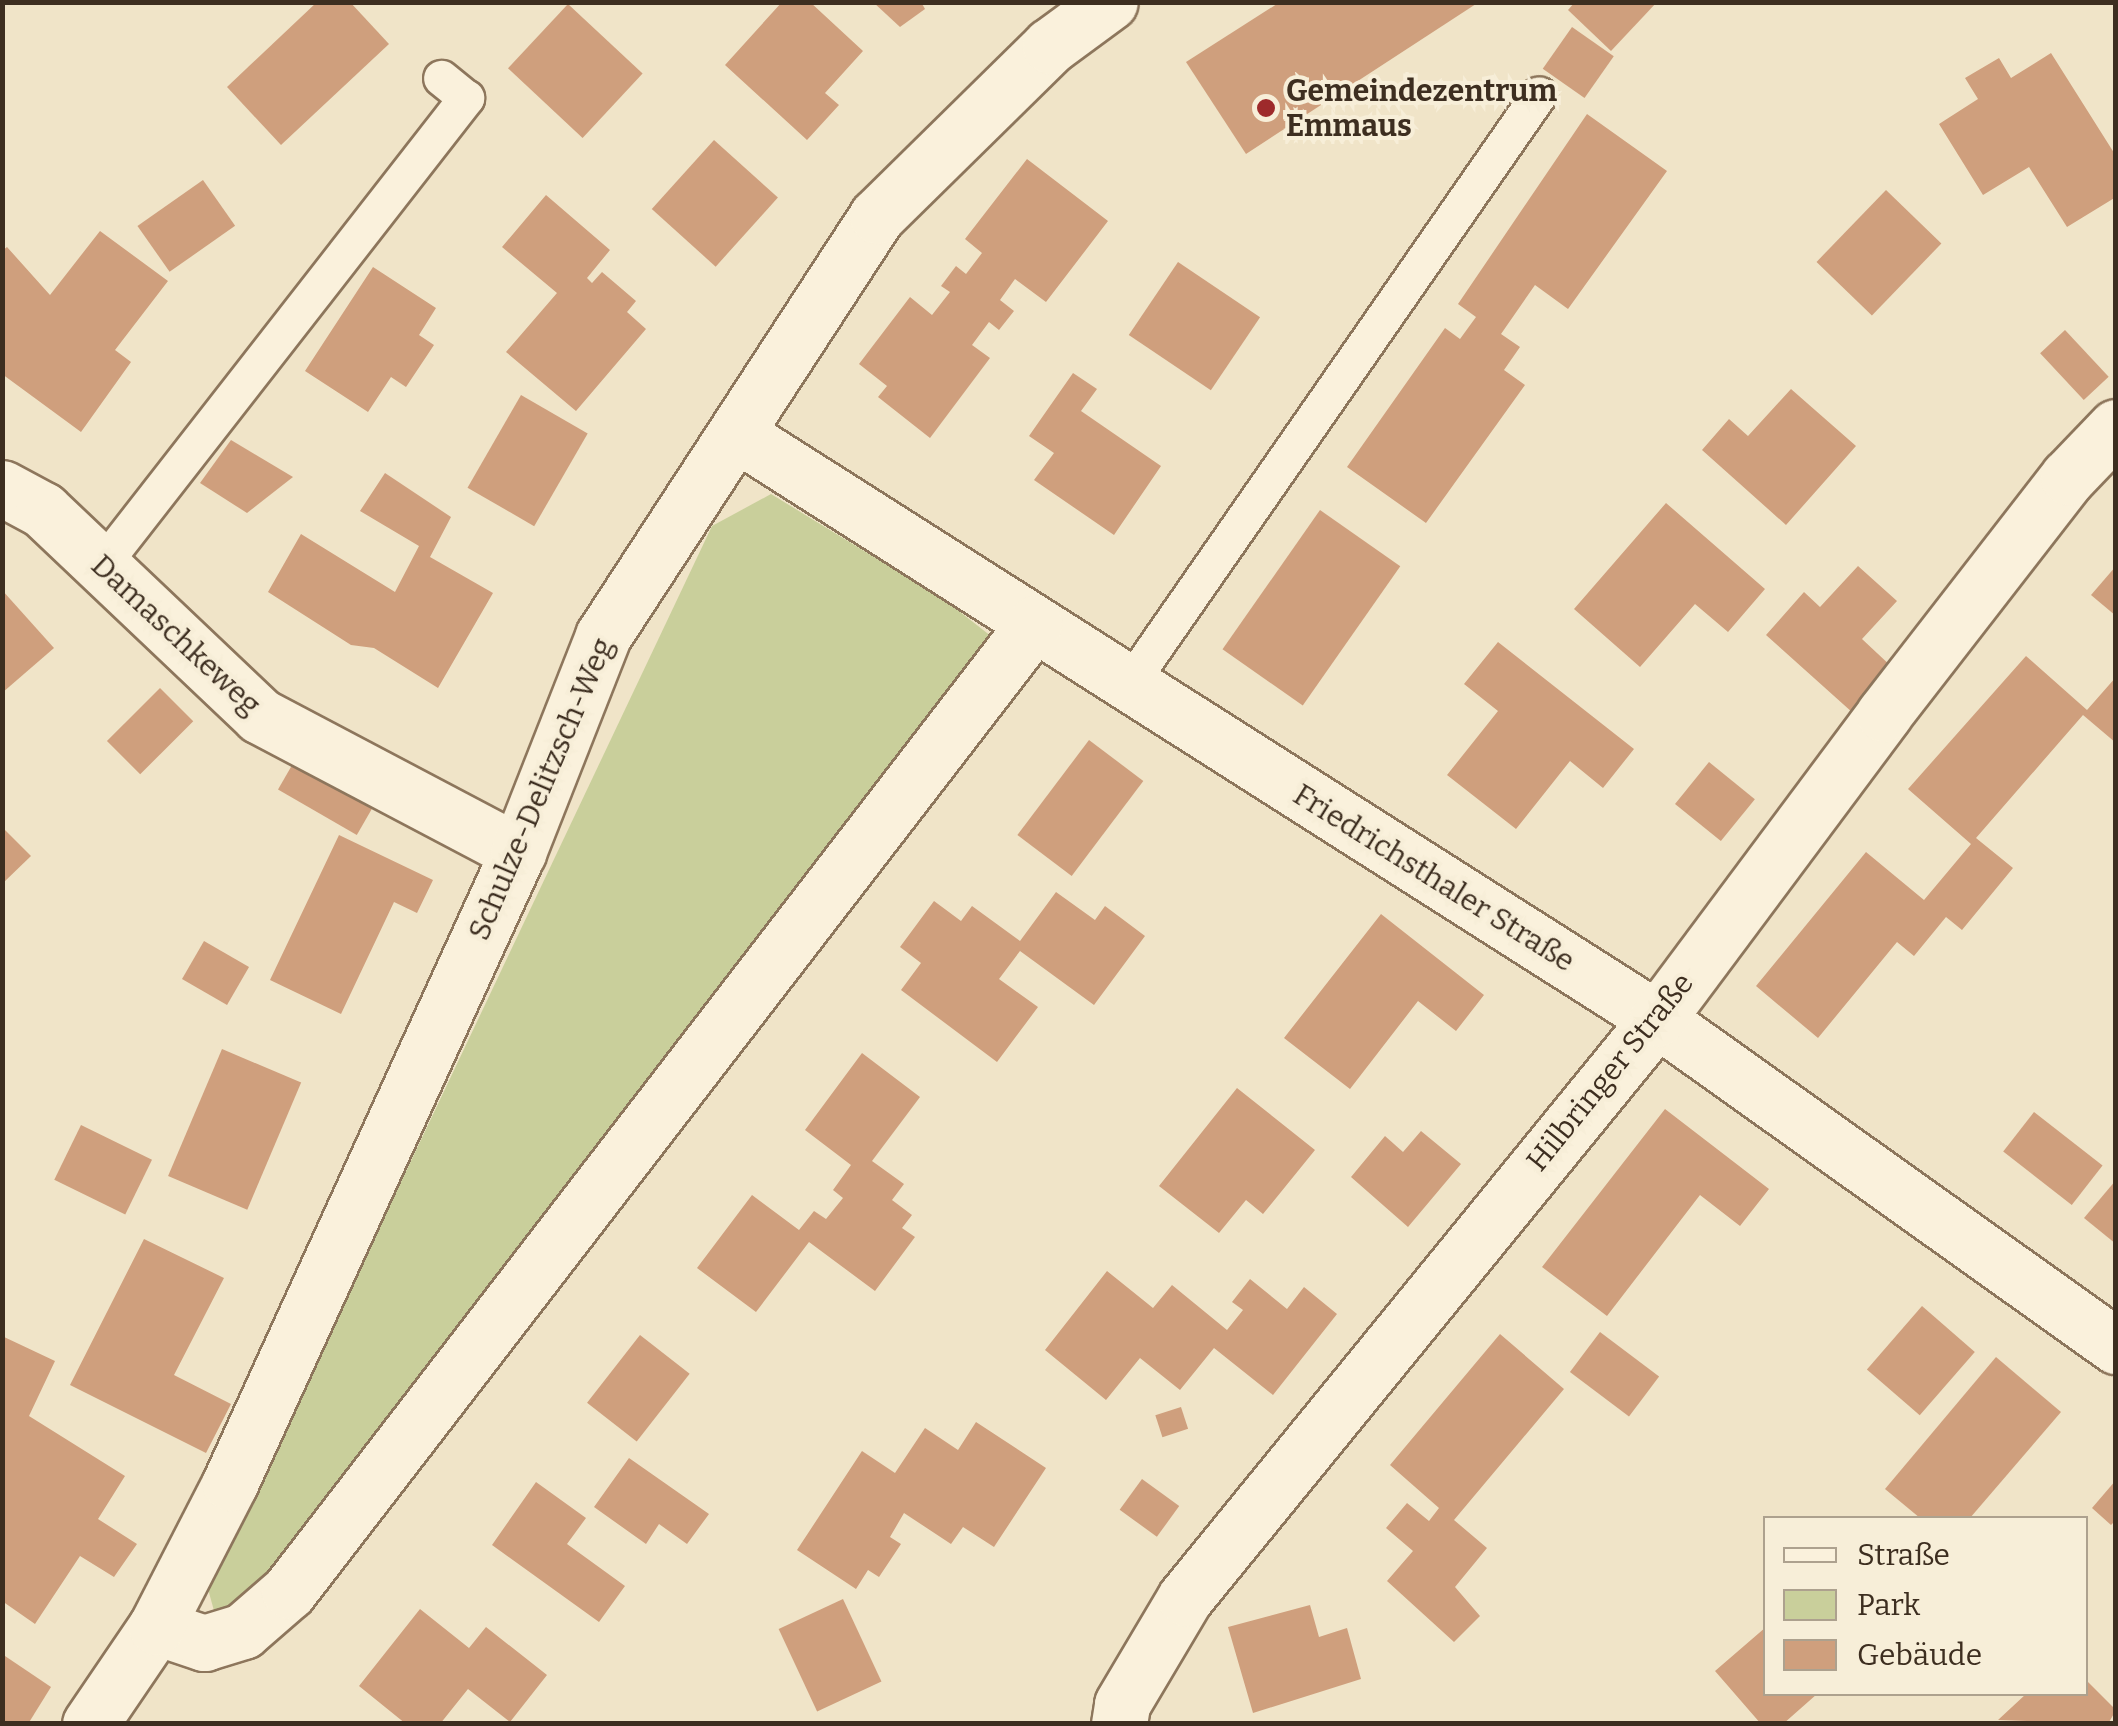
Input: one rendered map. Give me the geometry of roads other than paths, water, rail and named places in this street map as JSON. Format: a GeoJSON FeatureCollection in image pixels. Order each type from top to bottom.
{"type":"FeatureCollection","features":[{"type":"Feature","properties":{"kind":"street","name":"Schulze-Delitzsch-Weg"},"geometry":{"type":"LineString","coordinates":[[90,1724],[156,1627],[230,1483],[518,852],[604,636],[878,216],[1050,46],[1110,2]]}},
{"type":"Feature","properties":{"kind":"street","name":"Hilbringer Straße"},"geometry":{"type":"LineString","coordinates":[[1119,1724],[1122,1704],[1186,1598],[1657,1019],[1884,714],[2068,477],[2116,427]]}},
{"type":"Feature","properties":{"kind":"street","name":"Friedrichsthaler Straße"},"geometry":{"type":"LineString","coordinates":[[737,434],[1657,1019],[2116,1346]]}},
{"type":"Feature","properties":{"kind":"street","name":"Damaschkeweg"},"geometry":{"type":"LineString","coordinates":[[2,488],[43,510],[260,716],[518,852]]}},
{"type":"Feature","properties":{"kind":"street"},"geometry":{"type":"LineString","coordinates":[[156,1627],[204,1643],[244,1631],[289,1591],[1034,624]]}},
{"type":"Feature","properties":{"kind":"lane"},"geometry":{"type":"LineString","coordinates":[[101,566],[466,98],[440,78]]}},
{"type":"Feature","properties":{"kind":"lane"},"geometry":{"type":"LineString","coordinates":[[1129,684],[1539,94]]}},
{"type":"Feature","properties":{"kind":"place","name":"Gemeindezentrum Emmaus"},"geometry":{"type":"Point","coordinates":[1266,108]}}]}
